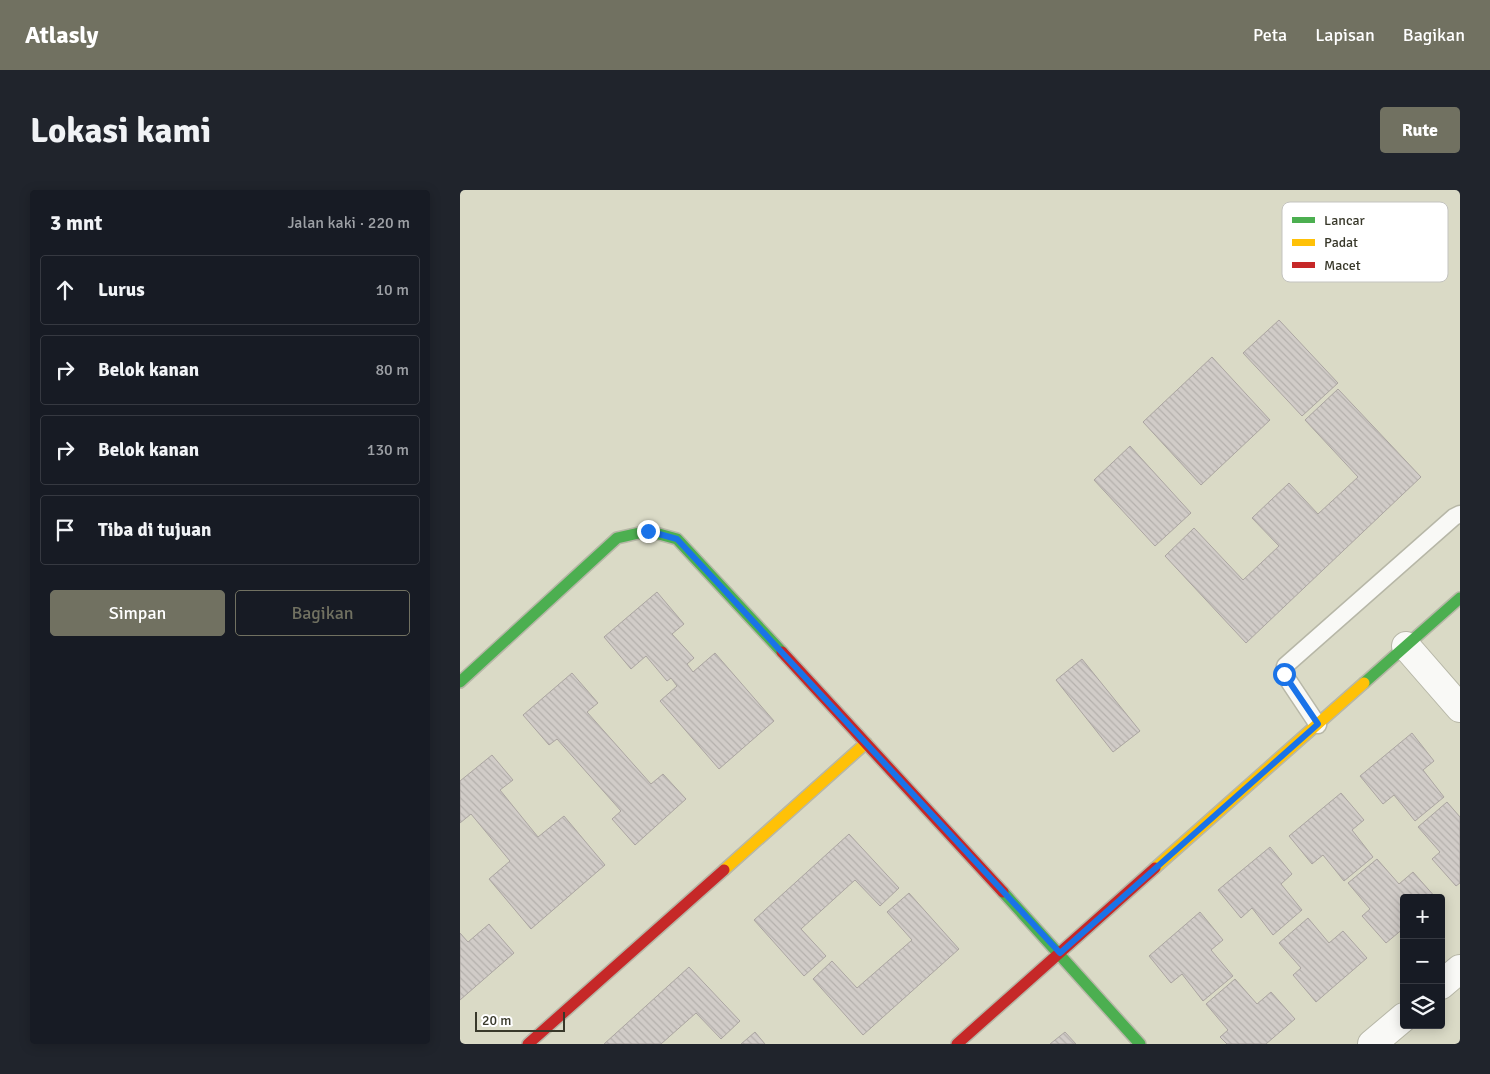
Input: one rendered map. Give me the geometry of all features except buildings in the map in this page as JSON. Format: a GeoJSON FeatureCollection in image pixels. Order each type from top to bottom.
{"type":"FeatureCollection","features":[{"type":"Feature","properties":{"kind":"street"},"geometry":{"type":"LineString","coordinates":[[460,682],[617,538],[648,531],[677,539],[1060,953],[1140,1044]]}},
{"type":"Feature","properties":{"kind":"street"},"geometry":{"type":"LineString","coordinates":[[957,1044],[1460,598]]}},
{"type":"Feature","properties":{"kind":"street"},"geometry":{"type":"LineString","coordinates":[[1406,646],[1460,708]]}},
{"type":"Feature","properties":{"kind":"street"},"geometry":{"type":"LineString","coordinates":[[528,1044],[866,743]]}},
{"type":"Feature","properties":{"kind":"street"},"geometry":{"type":"LineString","coordinates":[[1442,984],[1460,968]]}},
{"type":"Feature","properties":{"kind":"street"},"geometry":{"type":"LineString","coordinates":[[1372,1044],[1400,1020]]}},
{"type":"Feature","properties":{"kind":"lane"},"geometry":{"type":"LineString","coordinates":[[1318,724],[1284,674],[1286,666],[1460,514]]}},
{"type":"Feature","properties":{"kind":"traffic: fast"},"geometry":{"type":"LineString","coordinates":[[460,682],[617,538],[648,531],[677,539],[782,652]]}},
{"type":"Feature","properties":{"kind":"traffic: fast"},"geometry":{"type":"LineString","coordinates":[[1364,683],[1460,598]]}},
{"type":"Feature","properties":{"kind":"traffic: fast"},"geometry":{"type":"LineString","coordinates":[[1003,892],[1140,1044]]}},
{"type":"Feature","properties":{"kind":"traffic: slow"},"geometry":{"type":"LineString","coordinates":[[1155,868],[1364,683]]}},
{"type":"Feature","properties":{"kind":"traffic: slow"},"geometry":{"type":"LineString","coordinates":[[724,870],[866,743]]}},
{"type":"Feature","properties":{"kind":"traffic: jam"},"geometry":{"type":"LineString","coordinates":[[782,652],[1003,892]]}},
{"type":"Feature","properties":{"kind":"traffic: jam"},"geometry":{"type":"LineString","coordinates":[[957,1044],[1155,868]]}},
{"type":"Feature","properties":{"kind":"traffic: jam"},"geometry":{"type":"LineString","coordinates":[[528,1044],[724,870]]}},
{"type":"Feature","properties":{"kind":"route"},"geometry":{"type":"LineString","coordinates":[[648,531],[677,539],[1060,953],[1318,724],[1284,674]]}}]}
